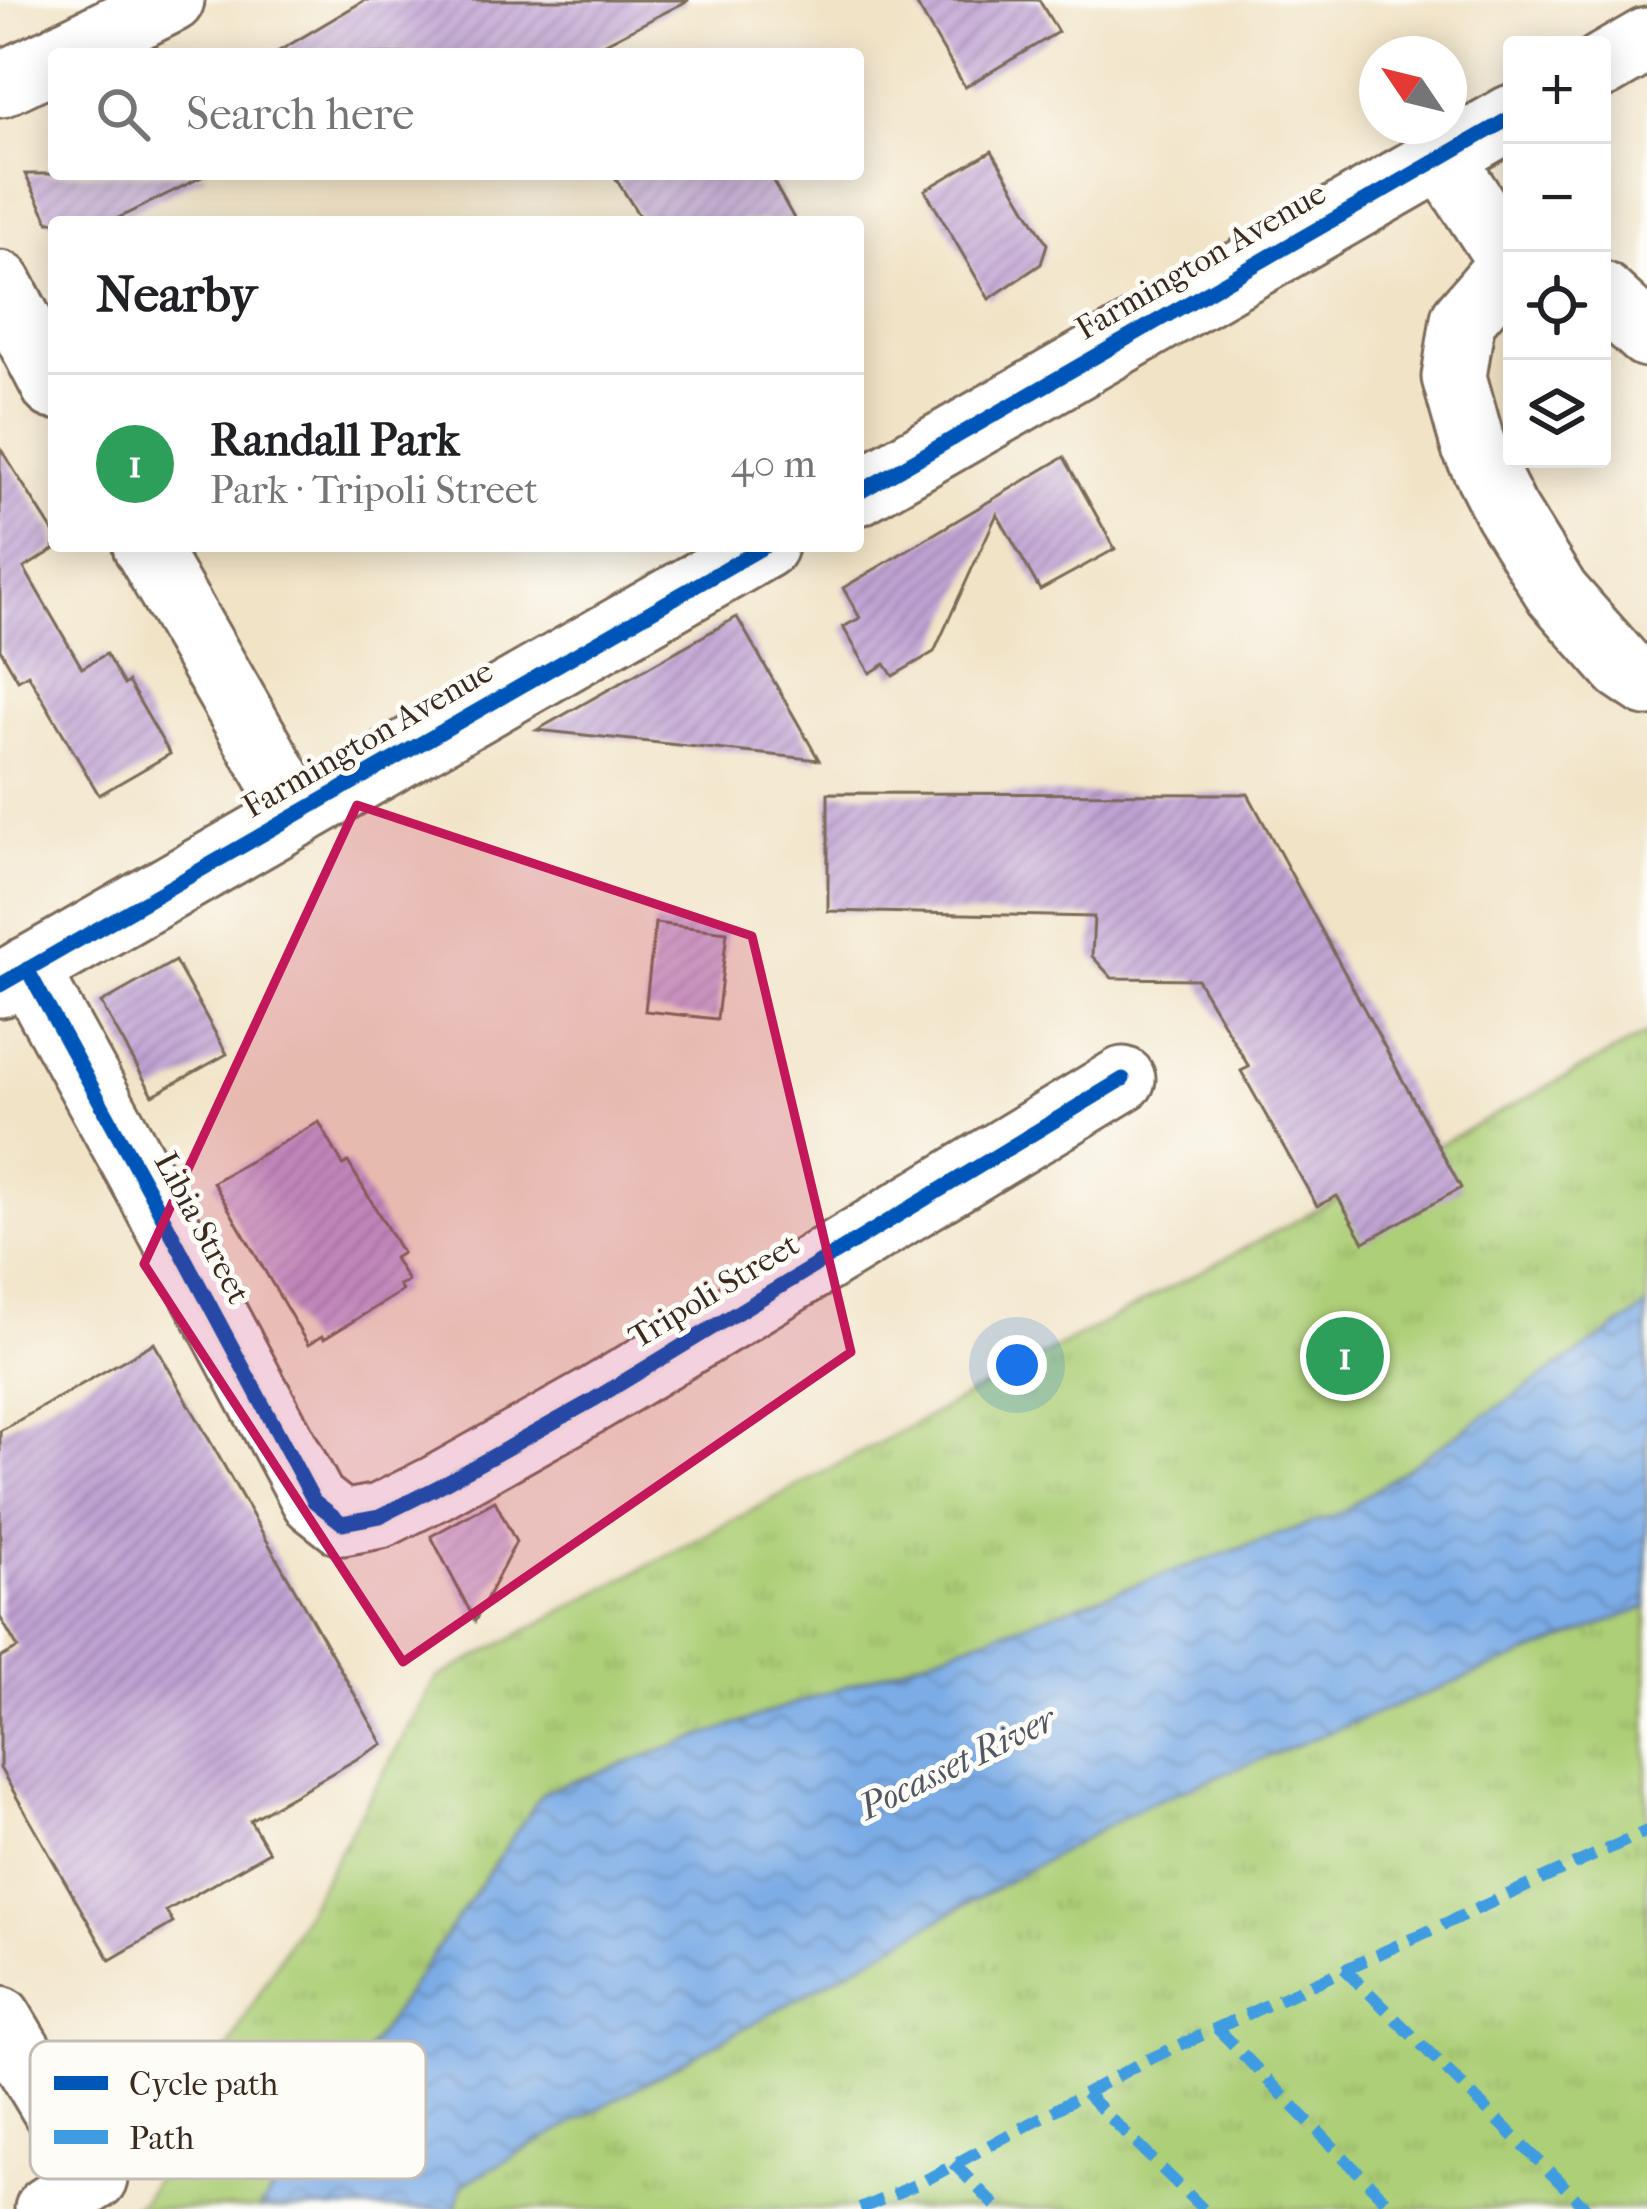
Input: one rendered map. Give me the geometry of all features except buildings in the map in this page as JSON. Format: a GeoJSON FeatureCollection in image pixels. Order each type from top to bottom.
{"type":"FeatureCollection","features":[{"type":"Feature","properties":{"kind":"street"},"geometry":{"type":"LineString","coordinates":[[75,48],[172,0]]}},
{"type":"Feature","properties":{"kind":"street"},"geometry":{"type":"LineString","coordinates":[[1611,61],[1647,40]]}},
{"type":"Feature","properties":{"kind":"street"},"geometry":{"type":"LineString","coordinates":[[0,86],[48,61]]}},
{"type":"Feature","properties":{"kind":"street","name":"Farmington Avenue"},"geometry":{"type":"LineString","coordinates":[[864,490],[1503,122]]}},
{"type":"Feature","properties":{"kind":"street"},"geometry":{"type":"LineString","coordinates":[[1442,157],[1504,252]]}},
{"type":"Feature","properties":{"kind":"street"},"geometry":{"type":"LineString","coordinates":[[1503,272],[1463,319],[1454,377],[1473,445],[1556,593],[1623,668],[1647,684]]}},
{"type":"Feature","properties":{"kind":"street"},"geometry":{"type":"LineString","coordinates":[[0,283],[48,375]]}},
{"type":"Feature","properties":{"kind":"street"},"geometry":{"type":"LineString","coordinates":[[1611,302],[1647,335]]}},
{"type":"Feature","properties":{"kind":"street"},"geometry":{"type":"LineString","coordinates":[[148,552],[299,814]]}},
{"type":"Feature","properties":{"kind":"street","name":"Farmington Avenue"},"geometry":{"type":"LineString","coordinates":[[13,977],[755,552]]}},
{"type":"Feature","properties":{"kind":"street","name":"Libia Street"},"geometry":{"type":"LineString","coordinates":[[13,977],[149,1191],[314,1502],[327,1513]]}},
{"type":"Feature","properties":{"kind":"street","name":"Tripoli Street"},"geometry":{"type":"LineString","coordinates":[[327,1513],[342,1523],[380,1516],[456,1477],[593,1400],[1123,1078]]}},
{"type":"Feature","properties":{"kind":"street"},"geometry":{"type":"LineString","coordinates":[[0,2018],[30,2068]]}},
{"type":"Feature","properties":{"kind":"street"},"geometry":{"type":"LineString","coordinates":[[47,2209],[92,2179]]}},
{"type":"Feature","properties":{"kind":"highlighted area"},"geometry":{"type":"Polygon","coordinates":[[[357,805],[752,936],[851,1352],[403,1662],[144,1264],[357,805]]]}},
{"type":"Feature","properties":{"kind":"green space"},"geometry":{"type":"Polygon","coordinates":[[[1647,1034],[1647,2209],[127,2209],[142,2202],[155,2179],[426,2179],[426,2041],[233,2041],[437,1678],[1647,1034]]]}},
{"type":"Feature","properties":{"kind":"water","name":"Pocasset River"},"geometry":{"type":"Polygon","coordinates":[[[1647,1307],[1647,1607],[1145,1805],[462,2185],[456,2209],[260,2209],[280,2179],[426,2179],[426,2041],[374,2041],[543,1792],[1340,1513],[1647,1307]]]}},
{"type":"Feature","properties":{"kind":"marked path"},"geometry":{"type":"LineString","coordinates":[[860,2209],[924,2181],[1141,2063],[1647,1831]]}},
{"type":"Feature","properties":{"kind":"marked path"},"geometry":{"type":"LineString","coordinates":[[1344,1968],[1587,2209]]}},
{"type":"Feature","properties":{"kind":"marked path"},"geometry":{"type":"LineString","coordinates":[[1217,2028],[1394,2209]]}},
{"type":"Feature","properties":{"kind":"marked path"},"geometry":{"type":"LineString","coordinates":[[1085,2093],[1203,2209]]}},
{"type":"Feature","properties":{"kind":"marked path"},"geometry":{"type":"LineString","coordinates":[[953,2163],[999,2209]]}},
{"type":"Feature","properties":{"kind":"cycle path"},"geometry":{"type":"LineString","coordinates":[[864,490],[1503,122]]}},
{"type":"Feature","properties":{"kind":"cycle path"},"geometry":{"type":"LineString","coordinates":[[0,985],[755,552]]}},
{"type":"Feature","properties":{"kind":"cycle path"},"geometry":{"type":"LineString","coordinates":[[27,969],[314,1501],[342,1523],[380,1516],[593,1400],[1123,1079]]}},
{"type":"Feature","properties":{"kind":"place","name":"Randall Park"},"geometry":{"type":"Point","coordinates":[1345,1356]}}]}
